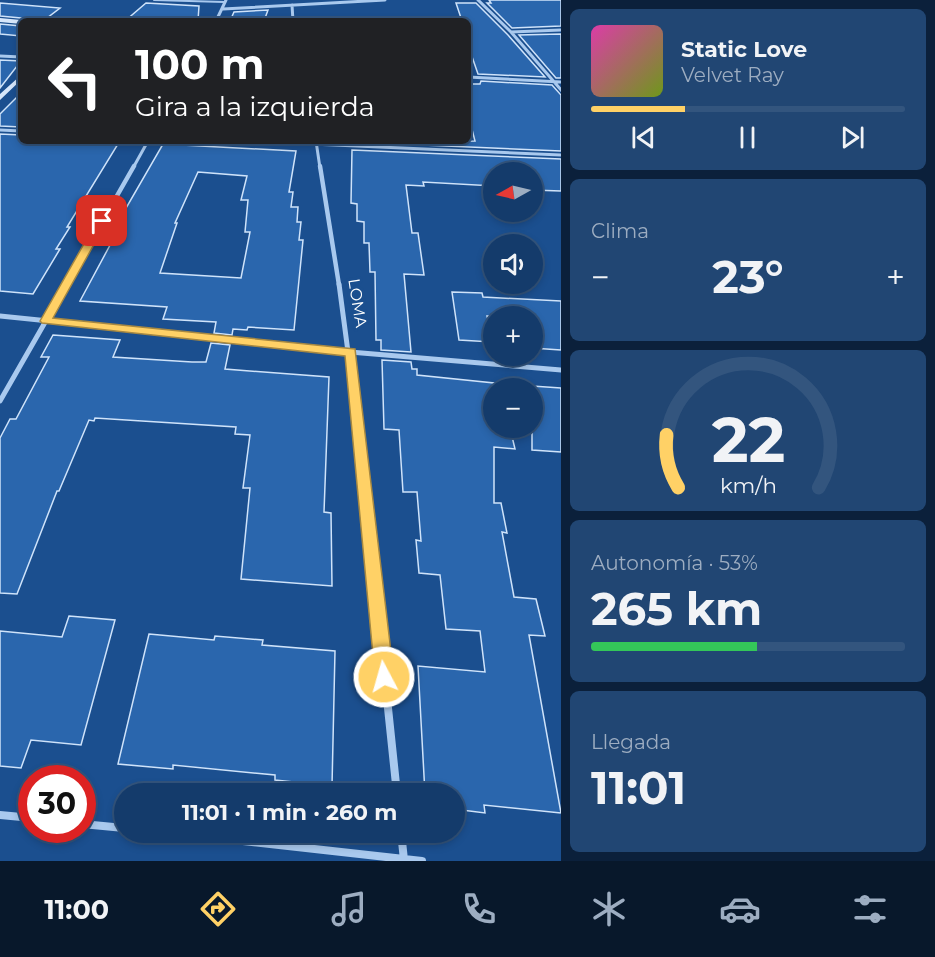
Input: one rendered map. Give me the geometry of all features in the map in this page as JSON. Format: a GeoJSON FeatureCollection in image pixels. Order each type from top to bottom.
{"type":"FeatureCollection","features":[{"type":"Feature","properties":{"kind":"street"},"geometry":{"type":"LineString","coordinates":[[223,9],[385,0]]}},
{"type":"Feature","properties":{"kind":"street"},"geometry":{"type":"LineString","coordinates":[[478,0],[511,32],[561,91]]}},
{"type":"Feature","properties":{"kind":"street"},"geometry":{"type":"LineString","coordinates":[[218,18],[225,1]]}},
{"type":"Feature","properties":{"kind":"street"},"geometry":{"type":"LineString","coordinates":[[292,5],[293,18]]}},
{"type":"Feature","properties":{"kind":"street"},"geometry":{"type":"LineString","coordinates":[[0,20],[18,22]]}},
{"type":"Feature","properties":{"kind":"street"},"geometry":{"type":"LineString","coordinates":[[511,32],[561,30]]}},
{"type":"Feature","properties":{"kind":"street"},"geometry":{"type":"LineString","coordinates":[[0,56],[18,57]]}},
{"type":"Feature","properties":{"kind":"street"},"geometry":{"type":"LineString","coordinates":[[471,77],[561,82]]}},
{"type":"Feature","properties":{"kind":"street"},"geometry":{"type":"LineString","coordinates":[[0,98],[18,80]]}},
{"type":"Feature","properties":{"kind":"street"},"geometry":{"type":"LineString","coordinates":[[0,130],[18,131]]}},
{"type":"Feature","properties":{"kind":"street"},"geometry":{"type":"LineString","coordinates":[[0,401],[146,144]]}},
{"type":"Feature","properties":{"kind":"street","name":"LOMA"},"geometry":{"type":"LineString","coordinates":[[317,144],[350,352],[396,783]]}},
{"type":"Feature","properties":{"kind":"street"},"geometry":{"type":"LineString","coordinates":[[337,144],[561,155]]}},
{"type":"Feature","properties":{"kind":"street"},"geometry":{"type":"LineString","coordinates":[[0,316],[350,352],[561,369]]}},
{"type":"Feature","properties":{"kind":"street"},"geometry":{"type":"LineString","coordinates":[[0,815],[18,817]]}},
{"type":"Feature","properties":{"kind":"street"},"geometry":{"type":"LineString","coordinates":[[96,825],[114,827]]}},
{"type":"Feature","properties":{"kind":"street"},"geometry":{"type":"LineString","coordinates":[[257,843],[422,861]]}},
{"type":"Feature","properties":{"kind":"street"},"geometry":{"type":"LineString","coordinates":[[402,843],[404,860]]}},
{"type":"Feature","properties":{"kind":"lane"},"geometry":{"type":"LineString","coordinates":[[154,0],[225,1]]}},
{"type":"Feature","properties":{"kind":"building"},"geometry":{"type":"Polygon","coordinates":[[[489,0],[561,0],[561,26],[512,28],[487,3],[491,3],[489,0]]]}},
{"type":"Feature","properties":{"kind":"building"},"geometry":{"type":"Polygon","coordinates":[[[0,3],[60,8],[47,18],[0,16],[0,3]]]}},
{"type":"Feature","properties":{"kind":"building"},"geometry":{"type":"Polygon","coordinates":[[[146,3],[199,6],[198,18],[128,18],[146,3]]]}},
{"type":"Feature","properties":{"kind":"building"},"geometry":{"type":"Polygon","coordinates":[[[456,3],[476,3],[545,77],[478,74],[471,54],[471,18],[461,18],[456,3]]]}},
{"type":"Feature","properties":{"kind":"building"},"geometry":{"type":"Polygon","coordinates":[[[268,10],[265,18],[231,18],[234,12],[268,10]]]}},
{"type":"Feature","properties":{"kind":"building"},"geometry":{"type":"Polygon","coordinates":[[[0,24],[18,26],[18,36],[0,34],[0,24]]]}},
{"type":"Feature","properties":{"kind":"building"},"geometry":{"type":"Polygon","coordinates":[[[561,34],[561,78],[556,78],[519,35],[561,34]]]}},
{"type":"Feature","properties":{"kind":"building"},"geometry":{"type":"Polygon","coordinates":[[[0,60],[18,61],[18,65],[0,88],[0,60]]]}},
{"type":"Feature","properties":{"kind":"building"},"geometry":{"type":"Polygon","coordinates":[[[481,81],[552,85],[561,95],[561,151],[398,144],[471,144],[471,141],[475,141],[471,126],[471,84],[480,84],[481,81]]]}},
{"type":"Feature","properties":{"kind":"building"},"geometry":{"type":"Polygon","coordinates":[[[18,96],[18,127],[0,126],[0,114],[18,96]]]}},
{"type":"Feature","properties":{"kind":"building"},"geometry":{"type":"Polygon","coordinates":[[[0,134],[18,135],[18,144],[118,144],[67,227],[70,227],[56,249],[60,249],[33,294],[0,291],[0,134]]]}},
{"type":"Feature","properties":{"kind":"building"},"geometry":{"type":"Polygon","coordinates":[[[163,144],[296,151],[289,192],[293,192],[291,207],[298,207],[297,222],[301,222],[299,240],[303,240],[294,330],[248,327],[247,330],[233,329],[232,335],[214,333],[216,322],[163,319],[167,307],[80,301],[116,234],[124,215],[122,215],[163,144]],[[198,172],[175,223],[177,223],[160,273],[241,278],[250,232],[245,232],[248,200],[241,200],[247,176],[198,172]]]}},
{"type":"Feature","properties":{"kind":"building"},"geometry":{"type":"Polygon","coordinates":[[[352,150],[561,159],[561,191],[543,190],[543,162],[483,162],[483,185],[423,182],[424,186],[406,185],[412,233],[418,233],[424,275],[404,274],[411,352],[381,350],[381,340],[376,340],[375,272],[370,272],[369,243],[364,243],[364,222],[357,221],[357,204],[351,203],[352,150]]]}},
{"type":"Feature","properties":{"kind":"building"},"geometry":{"type":"Polygon","coordinates":[[[452,292],[482,293],[483,297],[561,301],[561,350],[543,349],[543,306],[483,306],[483,341],[459,340],[452,292]]]}},
{"type":"Feature","properties":{"kind":"building"},"geometry":{"type":"Polygon","coordinates":[[[53,335],[120,340],[113,357],[192,362],[206,362],[211,343],[230,345],[225,369],[329,377],[324,512],[331,513],[332,586],[241,579],[250,488],[243,488],[250,435],[235,434],[236,427],[95,418],[94,421],[89,420],[59,491],[57,491],[17,594],[0,593],[0,438],[10,419],[16,419],[49,357],[41,357],[53,335]]]}},
{"type":"Feature","properties":{"kind":"building"},"geometry":{"type":"Polygon","coordinates":[[[382,360],[411,362],[412,369],[417,369],[417,375],[483,382],[483,438],[512,438],[515,449],[494,447],[494,503],[501,503],[507,533],[502,532],[514,597],[536,599],[545,636],[529,635],[561,813],[484,805],[485,813],[465,810],[465,783],[424,783],[418,666],[485,672],[480,631],[446,629],[440,575],[419,573],[416,540],[421,541],[417,492],[403,492],[399,430],[384,429],[382,360]]]}},
{"type":"Feature","properties":{"kind":"building"},"geometry":{"type":"Polygon","coordinates":[[[543,387],[561,388],[561,452],[532,450],[532,438],[543,438],[543,387]]]}},
{"type":"Feature","properties":{"kind":"building"},"geometry":{"type":"Polygon","coordinates":[[[69,616],[115,620],[81,745],[31,740],[22,765],[18,765],[18,768],[0,766],[0,631],[62,637],[69,616]]]}},
{"type":"Feature","properties":{"kind":"building"},"geometry":{"type":"Polygon","coordinates":[[[149,634],[214,640],[215,636],[263,640],[262,645],[335,651],[332,783],[275,780],[275,775],[173,765],[173,769],[118,764],[149,634]]]}},
{"type":"Feature","properties":{"kind":"route"},"geometry":{"type":"LineString","coordinates":[[102,221],[46,321],[350,352],[384,677]]}}]}
